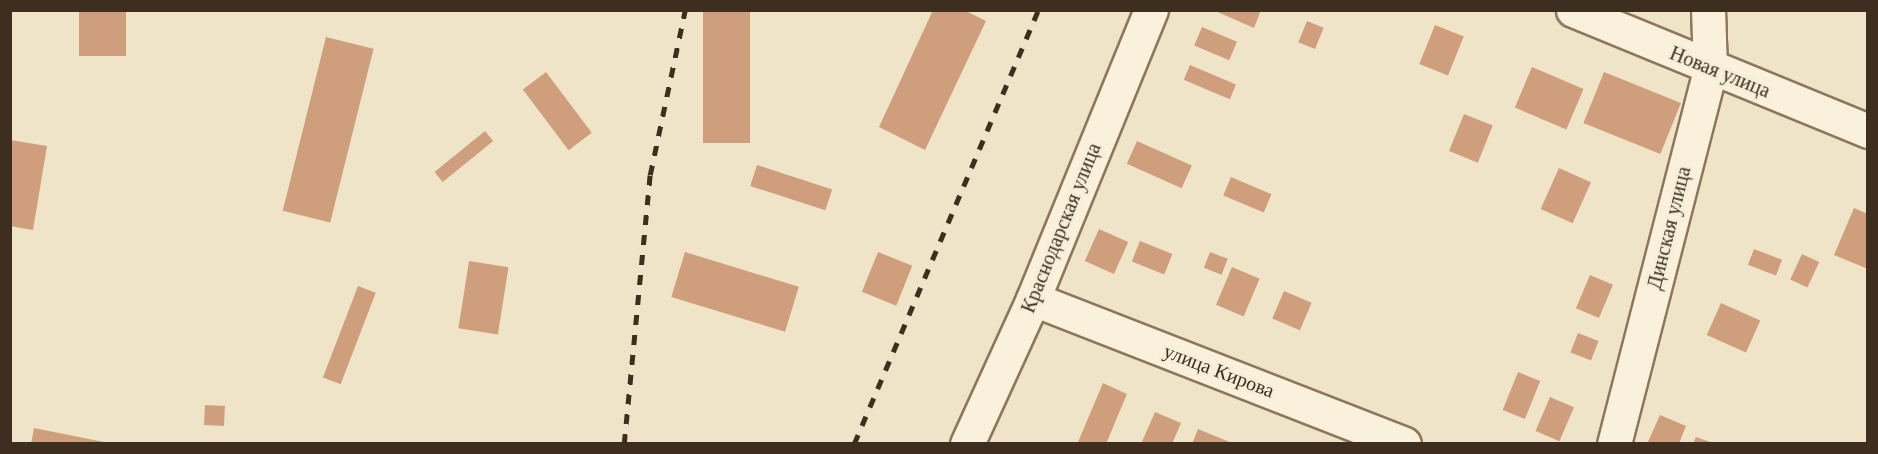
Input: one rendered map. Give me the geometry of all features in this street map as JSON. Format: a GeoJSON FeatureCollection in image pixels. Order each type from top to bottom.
{"type":"FeatureCollection","features":[{"type":"Feature","properties":{"kind":"street","name":"Краснодарская улица"},"geometry":{"type":"LineString","coordinates":[[967,444],[1033,299],[1150,10]]}},
{"type":"Feature","properties":{"kind":"street","name":"Новая улица"},"geometry":{"type":"LineString","coordinates":[[1573,10],[1710,69],[1868,131]]}},
{"type":"Feature","properties":{"kind":"street","name":"Динская улица"},"geometry":{"type":"LineString","coordinates":[[1614,444],[1710,69],[1708,10]]}},
{"type":"Feature","properties":{"kind":"street","name":"улица Кирова"},"geometry":{"type":"LineString","coordinates":[[1033,299],[1404,444]]}},
{"type":"Feature","properties":{"kind":"building"},"geometry":{"type":"Polygon","coordinates":[[[79,10],[126,10],[126,56],[79,56],[79,10]]]}},
{"type":"Feature","properties":{"kind":"building"},"geometry":{"type":"Polygon","coordinates":[[[703,10],[750,10],[750,143],[703,143],[703,10]]]}},
{"type":"Feature","properties":{"kind":"building"},"geometry":{"type":"Polygon","coordinates":[[[933,10],[964,10],[986,21],[925,150],[879,127],[933,10]]]}},
{"type":"Feature","properties":{"kind":"building"},"geometry":{"type":"Polygon","coordinates":[[[1213,10],[1261,10],[1254,28],[1213,10]]]}},
{"type":"Feature","properties":{"kind":"building"},"geometry":{"type":"Polygon","coordinates":[[[1307,21],[1324,28],[1315,49],[1298,42],[1307,21]]]}},
{"type":"Feature","properties":{"kind":"building"},"geometry":{"type":"Polygon","coordinates":[[[1435,25],[1464,37],[1448,76],[1419,64],[1435,25]]]}},
{"type":"Feature","properties":{"kind":"building"},"geometry":{"type":"Polygon","coordinates":[[[1202,27],[1237,42],[1229,60],[1194,45],[1202,27]]]}},
{"type":"Feature","properties":{"kind":"building"},"geometry":{"type":"Polygon","coordinates":[[[326,37],[374,49],[330,223],[283,211],[326,37]]]}},
{"type":"Feature","properties":{"kind":"building"},"geometry":{"type":"Polygon","coordinates":[[[1190,65],[1236,85],[1230,99],[1184,80],[1190,65]]]}},
{"type":"Feature","properties":{"kind":"building"},"geometry":{"type":"Polygon","coordinates":[[[1532,67],[1584,89],[1566,129],[1515,108],[1532,67]]]}},
{"type":"Feature","properties":{"kind":"building"},"geometry":{"type":"Polygon","coordinates":[[[546,72],[592,133],[569,150],[523,89],[546,72]]]}},
{"type":"Feature","properties":{"kind":"building"},"geometry":{"type":"Polygon","coordinates":[[[1604,72],[1681,103],[1660,154],[1583,123],[1604,72]]]}},
{"type":"Feature","properties":{"kind":"building"},"geometry":{"type":"Polygon","coordinates":[[[1464,114],[1493,126],[1478,163],[1449,151],[1464,114]]]}},
{"type":"Feature","properties":{"kind":"building"},"geometry":{"type":"Polygon","coordinates":[[[485,131],[493,141],[443,182],[434,172],[485,131]]]}},
{"type":"Feature","properties":{"kind":"building"},"geometry":{"type":"Polygon","coordinates":[[[10,140],[47,146],[33,230],[10,226],[10,140]]]}},
{"type":"Feature","properties":{"kind":"building"},"geometry":{"type":"Polygon","coordinates":[[[1137,141],[1192,165],[1182,188],[1127,164],[1137,141]]]}},
{"type":"Feature","properties":{"kind":"building"},"geometry":{"type":"Polygon","coordinates":[[[757,165],[832,189],[825,210],[750,186],[757,165]]]}},
{"type":"Feature","properties":{"kind":"building"},"geometry":{"type":"Polygon","coordinates":[[[1559,168],[1591,182],[1573,223],[1541,209],[1559,168]]]}},
{"type":"Feature","properties":{"kind":"building"},"geometry":{"type":"Polygon","coordinates":[[[1231,177],[1272,194],[1264,213],[1223,195],[1231,177]]]}},
{"type":"Feature","properties":{"kind":"building"},"geometry":{"type":"Polygon","coordinates":[[[1854,208],[1868,214],[1868,269],[1834,255],[1854,208]]]}},
{"type":"Feature","properties":{"kind":"building"},"geometry":{"type":"Polygon","coordinates":[[[1099,229],[1128,242],[1114,274],[1085,261],[1099,229]]]}},
{"type":"Feature","properties":{"kind":"building"},"geometry":{"type":"Polygon","coordinates":[[[1140,241],[1172,254],[1164,275],[1132,261],[1140,241]]]}},
{"type":"Feature","properties":{"kind":"building"},"geometry":{"type":"Polygon","coordinates":[[[1754,249],[1782,260],[1776,276],[1748,265],[1754,249]]]}},
{"type":"Feature","properties":{"kind":"building"},"geometry":{"type":"Polygon","coordinates":[[[685,252],[799,287],[785,332],[671,297],[685,252]]]}},
{"type":"Feature","properties":{"kind":"building"},"geometry":{"type":"Polygon","coordinates":[[[878,252],[912,266],[896,306],[862,292],[878,252]]]}},
{"type":"Feature","properties":{"kind":"building"},"geometry":{"type":"Polygon","coordinates":[[[1210,252],[1228,259],[1222,275],[1204,268],[1210,252]]]}},
{"type":"Feature","properties":{"kind":"building"},"geometry":{"type":"Polygon","coordinates":[[[1802,254],[1819,262],[1807,287],[1790,279],[1802,254]]]}},
{"type":"Feature","properties":{"kind":"building"},"geometry":{"type":"Polygon","coordinates":[[[469,261],[509,267],[498,334],[458,328],[469,261]]]}},
{"type":"Feature","properties":{"kind":"building"},"geometry":{"type":"Polygon","coordinates":[[[1232,267],[1260,279],[1244,316],[1216,305],[1232,267]]]}},
{"type":"Feature","properties":{"kind":"building"},"geometry":{"type":"Polygon","coordinates":[[[1590,275],[1613,285],[1599,318],[1576,308],[1590,275]]]}},
{"type":"Feature","properties":{"kind":"building"},"geometry":{"type":"Polygon","coordinates":[[[358,286],[376,293],[341,384],[323,377],[358,286]]]}},
{"type":"Feature","properties":{"kind":"building"},"geometry":{"type":"Polygon","coordinates":[[[1284,291],[1312,303],[1300,330],[1272,319],[1284,291]]]}},
{"type":"Feature","properties":{"kind":"building"},"geometry":{"type":"Polygon","coordinates":[[[1721,303],[1760,320],[1746,352],[1707,335],[1721,303]]]}},
{"type":"Feature","properties":{"kind":"building"},"geometry":{"type":"Polygon","coordinates":[[[1578,333],[1599,341],[1591,360],[1570,353],[1578,333]]]}},
{"type":"Feature","properties":{"kind":"building"},"geometry":{"type":"Polygon","coordinates":[[[1518,372],[1540,381],[1525,419],[1503,410],[1518,372]]]}},
{"type":"Feature","properties":{"kind":"building"},"geometry":{"type":"Polygon","coordinates":[[[1103,383],[1127,394],[1106,444],[1083,444],[1078,442],[1103,383]]]}},
{"type":"Feature","properties":{"kind":"building"},"geometry":{"type":"Polygon","coordinates":[[[1550,397],[1574,407],[1559,441],[1536,431],[1550,397]]]}},
{"type":"Feature","properties":{"kind":"building"},"geometry":{"type":"Polygon","coordinates":[[[205,405],[225,406],[224,426],[204,425],[205,405]]]}},
{"type":"Feature","properties":{"kind":"building"},"geometry":{"type":"Polygon","coordinates":[[[1155,412],[1181,423],[1172,444],[1141,444],[1155,412]]]}},
{"type":"Feature","properties":{"kind":"building"},"geometry":{"type":"Polygon","coordinates":[[[1660,415],[1686,426],[1679,444],[1647,444],[1660,415]]]}},
{"type":"Feature","properties":{"kind":"building"},"geometry":{"type":"Polygon","coordinates":[[[34,428],[104,442],[104,444],[31,444],[34,428]]]}},
{"type":"Feature","properties":{"kind":"building"},"geometry":{"type":"Polygon","coordinates":[[[1198,429],[1232,443],[1232,444],[1192,444],[1198,429]]]}},
{"type":"Feature","properties":{"kind":"building"},"geometry":{"type":"Polygon","coordinates":[[[1696,437],[1713,443],[1713,444],[1693,444],[1696,437]]]}},
{"type":"Feature","properties":{"kind":"railway"},"geometry":{"type":"LineString","coordinates":[[624,444],[650,175],[685,10]]}},
{"type":"Feature","properties":{"kind":"railway"},"geometry":{"type":"LineString","coordinates":[[854,444],[1038,10]]}}]}
